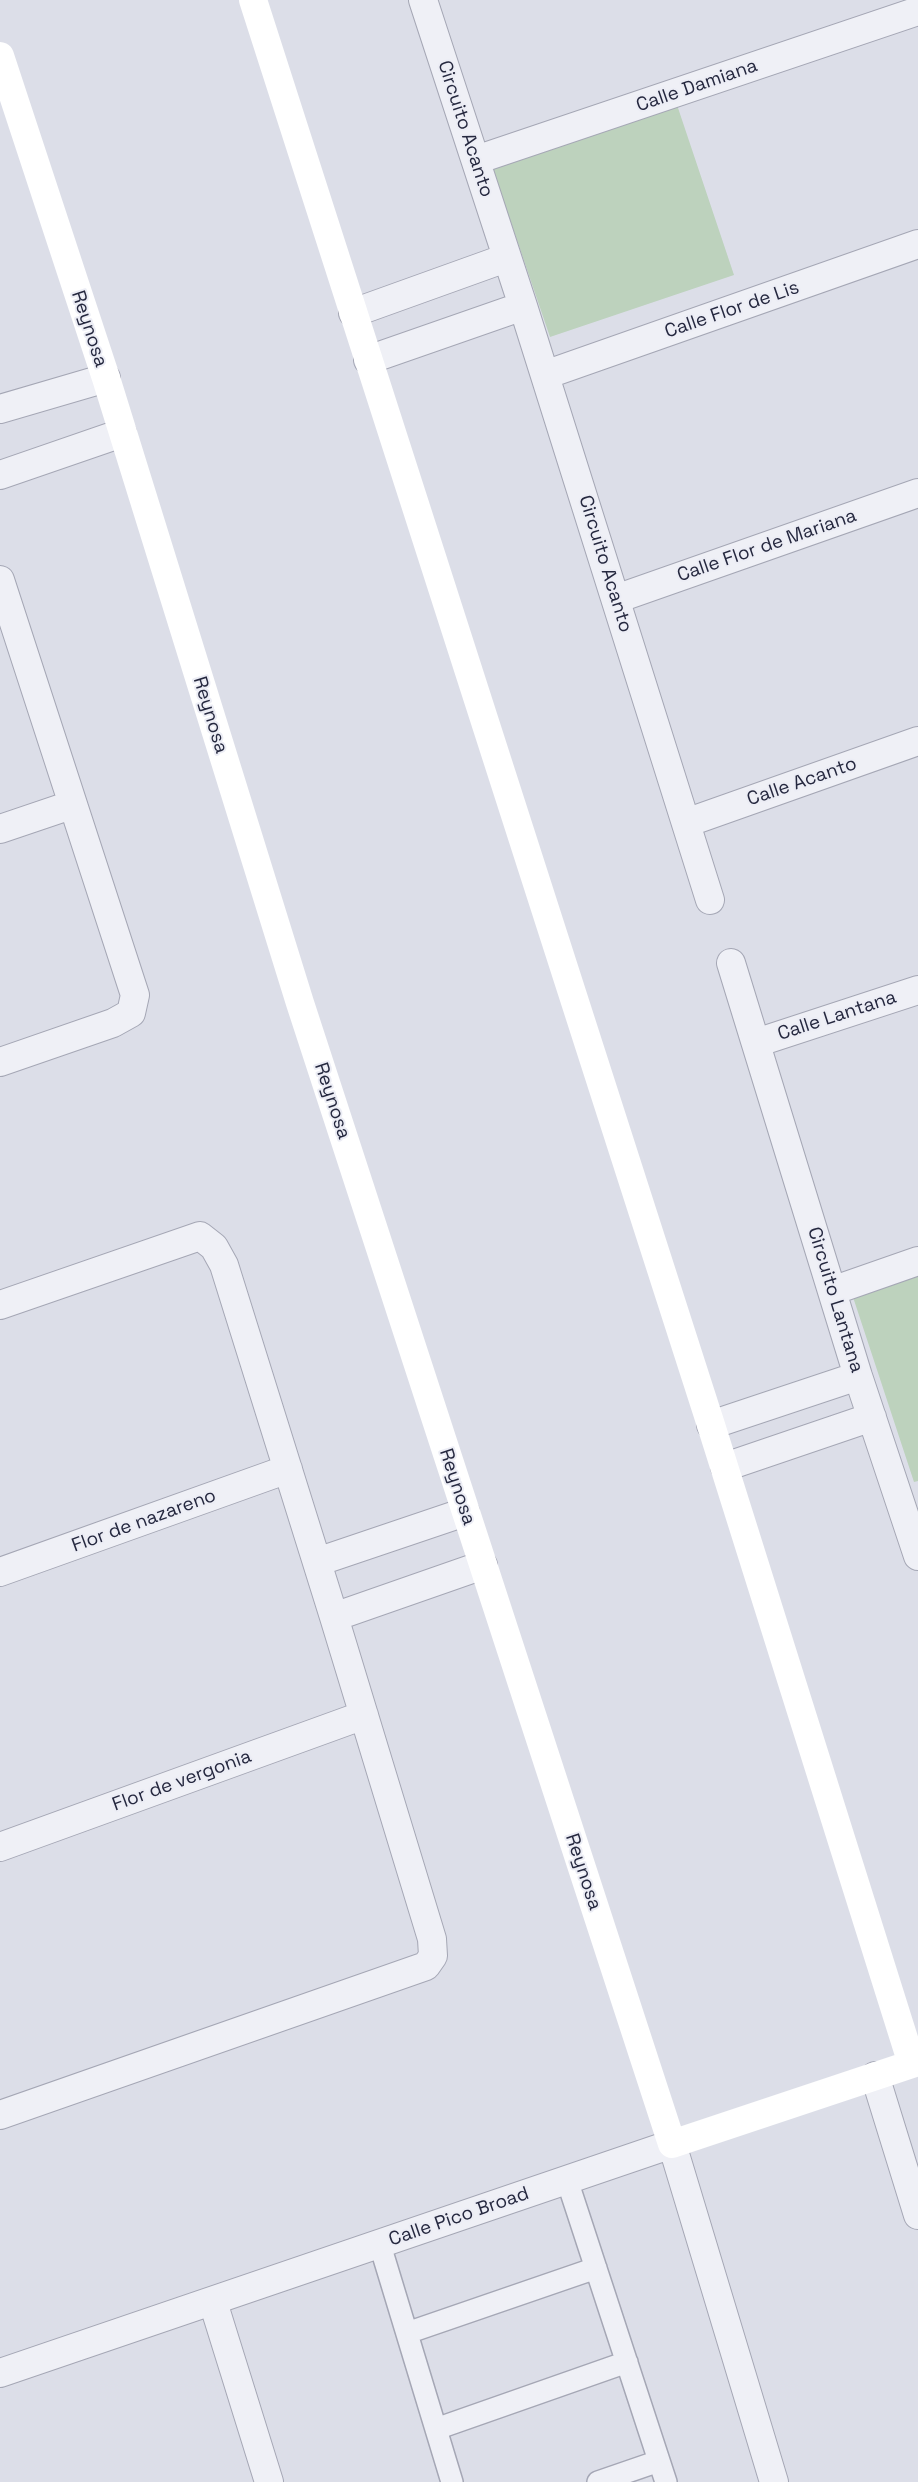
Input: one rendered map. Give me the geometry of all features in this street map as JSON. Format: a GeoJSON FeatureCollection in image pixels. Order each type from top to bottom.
{"type":"FeatureCollection","features":[{"type":"Feature","properties":{"kind":"main road"},"geometry":{"type":"LineString","coordinates":[[253,0],[712,1424],[915,2062]]}},
{"type":"Feature","properties":{"kind":"main road","name":"Reynosa"},"geometry":{"type":"LineString","coordinates":[[0,56],[106,378],[300,1004],[672,2144]]}},
{"type":"Feature","properties":{"kind":"main road","name":"Calle Pico Broad"},"geometry":{"type":"LineString","coordinates":[[672,2144],[915,2062]]}},
{"type":"Feature","properties":{"kind":"street","name":"Circuito Acanto"},"geometry":{"type":"LineString","coordinates":[[422,0],[476,160],[506,258],[524,306],[710,900]]}},
{"type":"Feature","properties":{"kind":"street","name":"Calle Damiana"},"geometry":{"type":"LineString","coordinates":[[476,160],[918,12]]}},
{"type":"Feature","properties":{"kind":"street","name":"Calle Flor de Lis"},"geometry":{"type":"LineString","coordinates":[[546,375],[918,244]]}},
{"type":"Feature","properties":{"kind":"street"},"geometry":{"type":"LineString","coordinates":[[353,313],[506,258]]}},
{"type":"Feature","properties":{"kind":"street"},"geometry":{"type":"LineString","coordinates":[[368,360],[524,306]]}},
{"type":"Feature","properties":{"kind":"street"},"geometry":{"type":"LineString","coordinates":[[0,409],[106,378]]}},
{"type":"Feature","properties":{"kind":"street"},"geometry":{"type":"LineString","coordinates":[[0,475],[122,433]]}},
{"type":"Feature","properties":{"kind":"street","name":"Calle Flor de Mariana"},"geometry":{"type":"LineString","coordinates":[[616,600],[918,492]]}},
{"type":"Feature","properties":{"kind":"street"},"geometry":{"type":"LineString","coordinates":[[0,580],[71,805],[135,995],[131,1013],[114,1023],[0,1062]]}},
{"type":"Feature","properties":{"kind":"street","name":"Calle Acanto"},"geometry":{"type":"LineString","coordinates":[[686,823],[918,742]]}},
{"type":"Feature","properties":{"kind":"street"},"geometry":{"type":"LineString","coordinates":[[0,829],[71,805]]}},
{"type":"Feature","properties":{"kind":"street","name":"Circuito Lantana"},"geometry":{"type":"LineString","coordinates":[[731,963],[858,1376],[916,1540]]}},
{"type":"Feature","properties":{"kind":"street","name":"Calle Lantana"},"geometry":{"type":"LineString","coordinates":[[756,1043],[918,990]]}},
{"type":"Feature","properties":{"kind":"street"},"geometry":{"type":"LineString","coordinates":[[0,1305],[200,1236],[214,1247],[224,1264],[334,1617],[432,1940],[433,1956],[426,1966],[0,2115]]}},
{"type":"Feature","properties":{"kind":"street"},"geometry":{"type":"LineString","coordinates":[[832,1291],[918,1261]]}},
{"type":"Feature","properties":{"kind":"street"},"geometry":{"type":"LineString","coordinates":[[712,1424],[858,1376]]}},
{"type":"Feature","properties":{"kind":"street"},"geometry":{"type":"LineString","coordinates":[[725,1467],[872,1416]]}},
{"type":"Feature","properties":{"kind":"street","name":"Flor de nazareno"},"geometry":{"type":"LineString","coordinates":[[0,1572],[288,1469]]}},
{"type":"Feature","properties":{"kind":"street"},"geometry":{"type":"LineString","coordinates":[[317,1562],[465,1512]]}},
{"type":"Feature","properties":{"kind":"street"},"geometry":{"type":"LineString","coordinates":[[334,1617],[483,1566]]}},
{"type":"Feature","properties":{"kind":"street","name":"Flor de vergonia"},"geometry":{"type":"LineString","coordinates":[[0,1847],[364,1715]]}},
{"type":"Feature","properties":{"kind":"street"},"geometry":{"type":"LineString","coordinates":[[875,2076],[918,2215]]}},
{"type":"Feature","properties":{"kind":"street"},"geometry":{"type":"LineString","coordinates":[[672,2144],[774,2482]]}},
{"type":"Feature","properties":{"kind":"street","name":"Calle Pico Broad"},"geometry":{"type":"LineString","coordinates":[[0,2374],[672,2144]]}},
{"type":"Feature","properties":{"kind":"street"},"geometry":{"type":"LineString","coordinates":[[213,2302],[269,2482]]}},
{"type":"Feature","properties":{"kind":"lane"},"geometry":{"type":"LineString","coordinates":[[567,2180],[666,2482]]}},
{"type":"Feature","properties":{"kind":"lane"},"geometry":{"type":"LineString","coordinates":[[380,2245],[452,2482]]}},
{"type":"Feature","properties":{"kind":"lane"},"geometry":{"type":"LineString","coordinates":[[407,2333],[596,2268]]}},
{"type":"Feature","properties":{"kind":"lane"},"geometry":{"type":"LineString","coordinates":[[436,2429],[627,2362]]}},
{"type":"Feature","properties":{"kind":"lane"},"geometry":{"type":"LineString","coordinates":[[598,2482],[659,2461]]}},
{"type":"Feature","properties":{"kind":"green space"},"geometry":{"type":"Polygon","coordinates":[[[674,96],[734,275],[550,337],[489,158],[674,96]]]}},
{"type":"Feature","properties":{"kind":"green space"},"geometry":{"type":"Polygon","coordinates":[[[918,1269],[918,1481],[914,1482],[851,1291],[918,1269]]]}}]}
